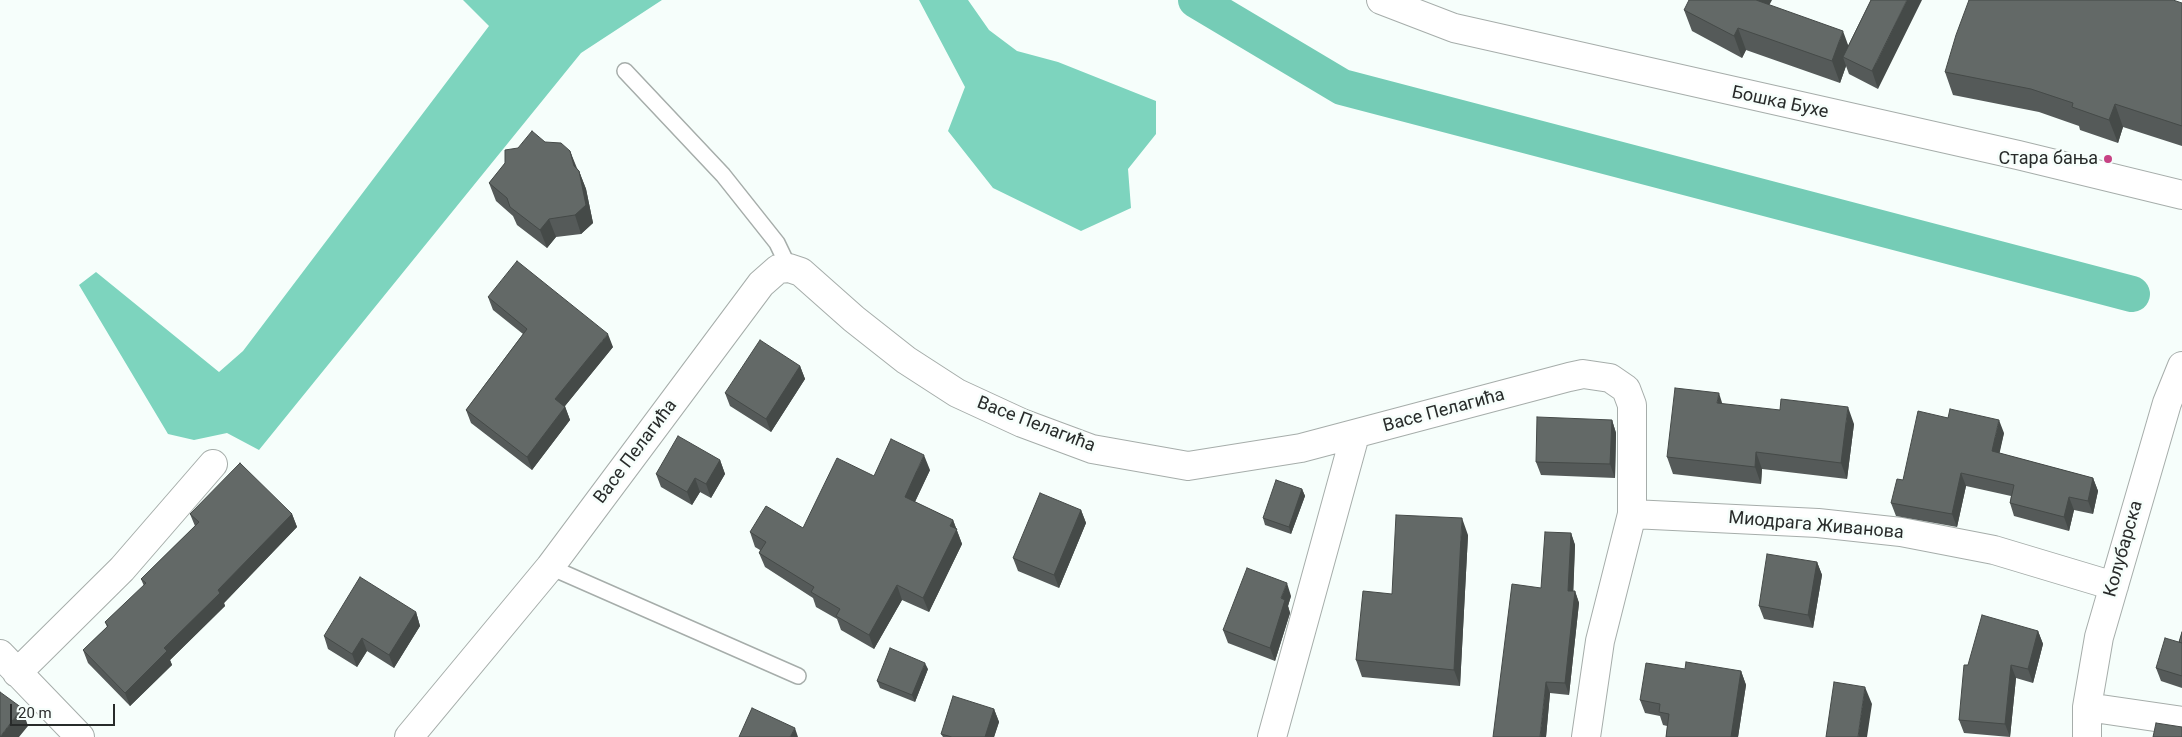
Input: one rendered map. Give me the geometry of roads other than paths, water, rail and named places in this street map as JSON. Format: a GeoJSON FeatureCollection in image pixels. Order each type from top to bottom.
{"type":"FeatureCollection","features":[{"type":"Feature","properties":{"kind":"street","name":"Бошка Бухе"},"geometry":{"type":"LineString","coordinates":[[1382,0],[1454,28],[2018,155],[2182,195]]}},
{"type":"Feature","properties":{"kind":"street","name":"Васе Пелагића"},"geometry":{"type":"LineString","coordinates":[[417,735],[550,567],[761,284],[778,268],[789,268],[801,272],[854,319],[906,360],[956,393],[1022,422],[1092,449],[1188,466],[1301,448],[1569,377],[1584,374],[1605,376],[1626,389],[1632,405],[1632,514],[1600,642],[1586,737]]}},
{"type":"Feature","properties":{"kind":"street","name":"Колубарска"},"geometry":{"type":"LineString","coordinates":[[2087,737],[2087,707],[2100,637],[2167,403],[2182,366]]}},
{"type":"Feature","properties":{"kind":"street"},"geometry":{"type":"LineString","coordinates":[[1272,737],[1355,435]]}},
{"type":"Feature","properties":{"kind":"street"},"geometry":{"type":"LineString","coordinates":[[80,737],[9,664],[122,569],[213,464]]}},
{"type":"Feature","properties":{"kind":"street","name":"Миодрага Живанова"},"geometry":{"type":"LineString","coordinates":[[1632,514],[1818,523],[1901,532],[1994,550],[2114,586]]}},
{"type":"Feature","properties":{"kind":"street"},"geometry":{"type":"LineString","coordinates":[[2087,707],[2182,721]]}},
{"type":"Feature","properties":{"kind":"lane"},"geometry":{"type":"LineString","coordinates":[[625,71],[723,175],[777,243],[789,268]]}},
{"type":"Feature","properties":{"kind":"lane"},"geometry":{"type":"LineString","coordinates":[[550,567],[798,676]]}},
{"type":"Feature","properties":{"kind":"waterway"},"geometry":{"type":"LineString","coordinates":[[1196,0],[1342,87],[2132,294]]}},
{"type":"Feature","properties":{"kind":"place","name":"Стара бања"},"geometry":{"type":"Point","coordinates":[2108,159]}}]}
